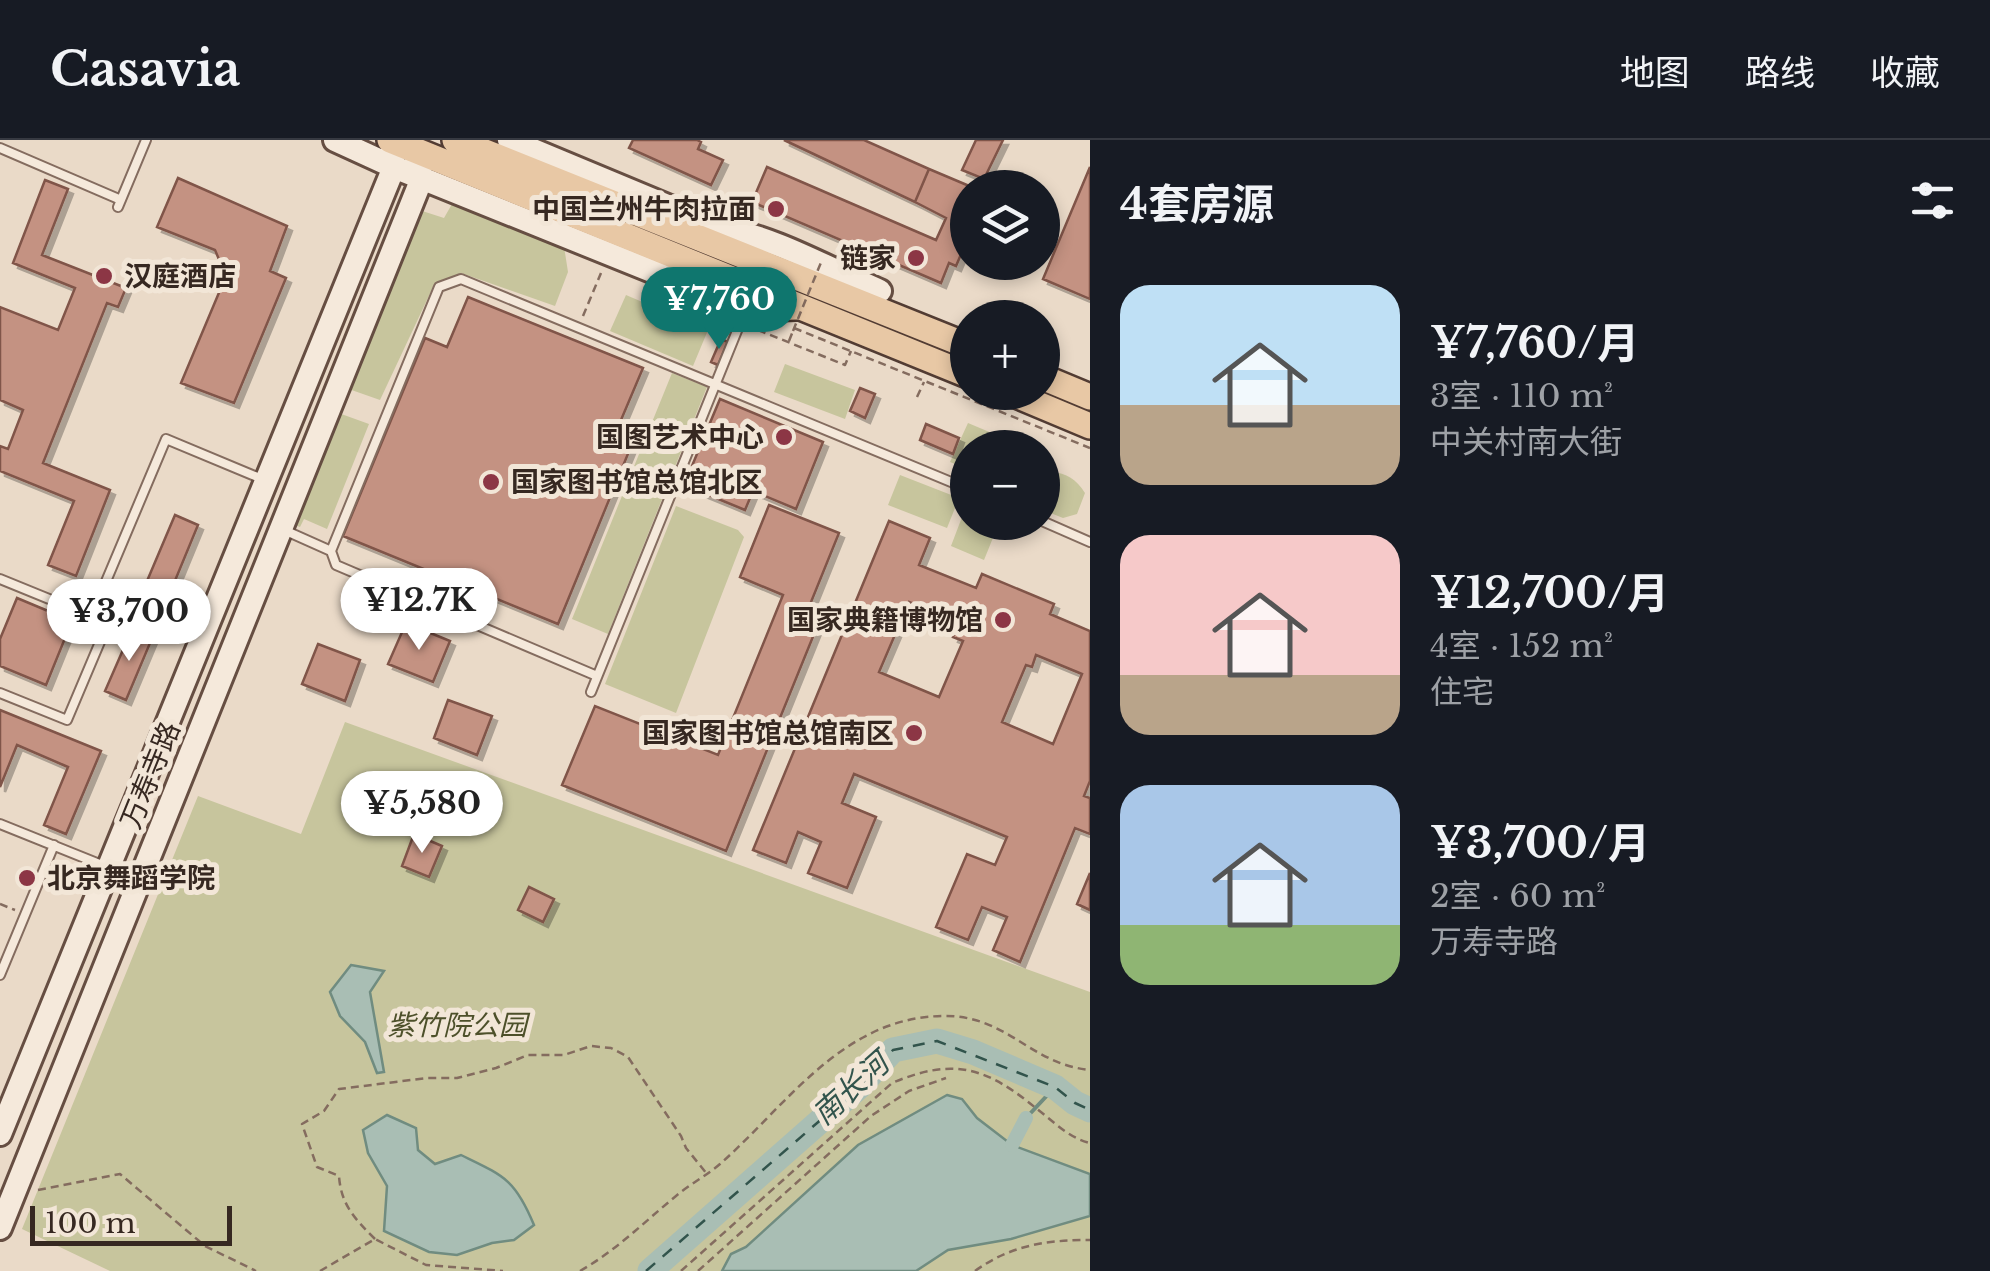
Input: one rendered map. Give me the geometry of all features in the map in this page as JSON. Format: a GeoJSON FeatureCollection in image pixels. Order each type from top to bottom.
{"type":"FeatureCollection","features":[{"type":"Feature","properties":{"kind":"main road"},"geometry":{"type":"LineString","coordinates":[[455,140],[950,339]]}},
{"type":"Feature","properties":{"kind":"main road"},"geometry":{"type":"LineString","coordinates":[[399,142],[950,367]]}},
{"type":"Feature","properties":{"kind":"main road"},"geometry":{"type":"LineString","coordinates":[[681,229],[720,228]]}},
{"type":"Feature","properties":{"kind":"main road"},"geometry":{"type":"LineString","coordinates":[[880,292],[917,325]]}},
{"type":"Feature","properties":{"kind":"main road"},"geometry":{"type":"LineString","coordinates":[[752,319],[807,307]]}},
{"type":"Feature","properties":{"kind":"main road"},"geometry":{"type":"LineString","coordinates":[[1060,384],[1090,397]]}},
{"type":"Feature","properties":{"kind":"main road"},"geometry":{"type":"LineString","coordinates":[[1052,410],[1090,426]]}},
{"type":"Feature","properties":{"kind":"street"},"geometry":{"type":"LineString","coordinates":[[335,140],[609,254],[752,319]]}},
{"type":"Feature","properties":{"kind":"street"},"geometry":{"type":"LineString","coordinates":[[509,140],[880,292]]}},
{"type":"Feature","properties":{"kind":"street"},"geometry":{"type":"LineString","coordinates":[[394,167],[399,142]]}},
{"type":"Feature","properties":{"kind":"street"},"geometry":{"type":"LineString","coordinates":[[399,142],[422,178]]}},
{"type":"Feature","properties":{"kind":"street","name":"万寿寺路"},"geometry":{"type":"LineString","coordinates":[[1,1126],[394,167]]}},
{"type":"Feature","properties":{"kind":"street","name":"万寿寺路"},"geometry":{"type":"LineString","coordinates":[[0,1228],[422,178]]}},
{"type":"Feature","properties":{"kind":"lane"},"geometry":{"type":"LineString","coordinates":[[0,148],[119,203],[146,140]]}},
{"type":"Feature","properties":{"kind":"lane"},"geometry":{"type":"LineString","coordinates":[[597,676],[336,565],[330,550],[439,287],[461,279],[950,481]]}},
{"type":"Feature","properties":{"kind":"lane"},"geometry":{"type":"LineString","coordinates":[[591,692],[718,384],[752,319]]}},
{"type":"Feature","properties":{"kind":"lane"},"geometry":{"type":"LineString","coordinates":[[91,617],[166,439],[266,481]]}},
{"type":"Feature","properties":{"kind":"lane"},"geometry":{"type":"LineString","coordinates":[[281,529],[330,550]]}},
{"type":"Feature","properties":{"kind":"lane"},"geometry":{"type":"LineString","coordinates":[[1060,530],[1090,542]]}},
{"type":"Feature","properties":{"kind":"lane"},"geometry":{"type":"LineString","coordinates":[[0,580],[108,624],[67,720],[0,693]]}},
{"type":"Feature","properties":{"kind":"lane"},"geometry":{"type":"LineString","coordinates":[[0,824],[109,868]]}},
{"type":"Feature","properties":{"kind":"lane"},"geometry":{"type":"LineString","coordinates":[[0,975],[54,846]]}},
{"type":"Feature","properties":{"kind":"path"},"geometry":{"type":"LineString","coordinates":[[579,327],[609,254]]}},
{"type":"Feature","properties":{"kind":"path"},"geometry":{"type":"LineString","coordinates":[[788,342],[822,260]]}},
{"type":"Feature","properties":{"kind":"path"},"geometry":{"type":"LineString","coordinates":[[752,319],[788,342],[845,365],[851,351]]}},
{"type":"Feature","properties":{"kind":"path"},"geometry":{"type":"LineString","coordinates":[[781,323],[1090,448]]}},
{"type":"Feature","properties":{"kind":"path"},"geometry":{"type":"LineString","coordinates":[[918,397],[924,380]]}},
{"type":"Feature","properties":{"kind":"path"},"geometry":{"type":"LineString","coordinates":[[0,904],[25,915]]}},
{"type":"Feature","properties":{"kind":"path"},"geometry":{"type":"LineString","coordinates":[[580,1271],[612,1254],[676,1196],[707,1174],[830,1058],[862,1036],[942,1016],[992,1023],[1045,1059],[1090,1070]]}},
{"type":"Feature","properties":{"kind":"path"},"geometry":{"type":"LineString","coordinates":[[504,1271],[426,1266],[375,1239],[350,1214],[340,1196],[339,1176],[317,1168],[302,1124],[324,1111],[339,1088],[458,1078],[528,1055],[564,1055],[591,1046],[611,1048],[628,1057],[707,1174]]}},
{"type":"Feature","properties":{"kind":"path"},"geometry":{"type":"LineString","coordinates":[[682,1271],[892,1082],[926,1068],[960,1068],[986,1074],[1057,1127],[1090,1143]]}},
{"type":"Feature","properties":{"kind":"path"},"geometry":{"type":"LineString","coordinates":[[687,1265],[698,1270],[870,1116],[909,1091],[946,1078]]}},
{"type":"Feature","properties":{"kind":"path"},"geometry":{"type":"LineString","coordinates":[[38,1190],[120,1174],[205,1246],[256,1271]]}},
{"type":"Feature","properties":{"kind":"path"},"geometry":{"type":"LineString","coordinates":[[320,1271],[375,1239]]}},
{"type":"Feature","properties":{"kind":"path"},"geometry":{"type":"LineString","coordinates":[[975,1271],[996,1256],[1044,1240],[1090,1240]]}},
{"type":"Feature","properties":{"kind":"green space"},"geometry":{"type":"Polygon","coordinates":[[[456,197],[563,240],[568,272],[555,306],[461,273],[434,285],[380,400],[343,387],[416,209],[444,218],[456,197]]]}},
{"type":"Feature","properties":{"kind":"green space"},"geometry":{"type":"Polygon","coordinates":[[[626,295],[708,330],[693,366],[610,331],[626,295]]]}},
{"type":"Feature","properties":{"kind":"green space"},"geometry":{"type":"Polygon","coordinates":[[[785,364],[855,390],[845,419],[774,392],[785,364]]]}},
{"type":"Feature","properties":{"kind":"green space"},"geometry":{"type":"Polygon","coordinates":[[[672,373],[707,387],[608,634],[572,619],[672,373]]]}},
{"type":"Feature","properties":{"kind":"green space"},"geometry":{"type":"Polygon","coordinates":[[[333,411],[369,424],[327,529],[304,519],[300,527],[288,523],[333,411]]]}},
{"type":"Feature","properties":{"kind":"green space"},"geometry":{"type":"Polygon","coordinates":[[[968,423],[985,430],[965,430],[968,423]]]}},
{"type":"Feature","properties":{"kind":"green space"},"geometry":{"type":"Polygon","coordinates":[[[1060,474],[1071,478],[1085,493],[1077,514],[1063,518],[1060,474]]]}},
{"type":"Feature","properties":{"kind":"green space"},"geometry":{"type":"Polygon","coordinates":[[[900,475],[950,494],[950,520],[947,528],[888,505],[900,475]]]}},
{"type":"Feature","properties":{"kind":"green space"},"geometry":{"type":"Polygon","coordinates":[[[676,506],[738,530],[744,537],[676,713],[605,684],[676,506]]]}},
{"type":"Feature","properties":{"kind":"green space"},"geometry":{"type":"Polygon","coordinates":[[[953,540],[992,540],[984,560],[951,546],[953,540]]]}},
{"type":"Feature","properties":{"kind":"green space","name":"紫竹院公园"},"geometry":{"type":"Polygon","coordinates":[[[345,722],[1090,992],[1090,1271],[110,1271],[22,1229],[198,796],[301,834],[345,722]]]}},
{"type":"Feature","properties":{"kind":"shaded area"},"geometry":{"type":"Polygon","coordinates":[[[351,965],[384,971],[370,992],[384,1072],[377,1073],[365,1042],[340,1016],[330,992],[351,965]]]}},
{"type":"Feature","properties":{"kind":"shaded area"},"geometry":{"type":"Polygon","coordinates":[[[947,1095],[962,1099],[977,1118],[1012,1145],[1090,1174],[1090,1216],[1011,1239],[948,1250],[916,1271],[722,1271],[731,1254],[746,1247],[858,1145],[947,1095]]]}},
{"type":"Feature","properties":{"kind":"shaded area"},"geometry":{"type":"Polygon","coordinates":[[[387,1115],[416,1128],[418,1150],[435,1164],[461,1155],[498,1174],[514,1188],[534,1225],[514,1240],[457,1255],[429,1252],[384,1231],[387,1186],[368,1153],[363,1130],[387,1115]]]}},
{"type":"Feature","properties":{"kind":"building"},"geometry":{"type":"Polygon","coordinates":[[[633,140],[697,140],[701,142],[698,149],[723,160],[711,185],[629,148],[633,140]]]}},
{"type":"Feature","properties":{"kind":"building"},"geometry":{"type":"Polygon","coordinates":[[[784,140],[864,140],[929,169],[915,202],[784,140]]]}},
{"type":"Feature","properties":{"kind":"building"},"geometry":{"type":"Polygon","coordinates":[[[976,140],[1003,140],[988,170],[962,170],[976,140]]]}},
{"type":"Feature","properties":{"kind":"building"},"geometry":{"type":"Polygon","coordinates":[[[767,167],[936,240],[946,218],[915,202],[929,169],[950,178],[950,263],[941,283],[752,202],[767,167]]]}},
{"type":"Feature","properties":{"kind":"building"},"geometry":{"type":"Polygon","coordinates":[[[1090,167],[1090,299],[1045,280],[1060,280],[1060,238],[1090,167]]]}},
{"type":"Feature","properties":{"kind":"building"},"geometry":{"type":"Polygon","coordinates":[[[178,178],[287,226],[270,271],[286,278],[234,403],[181,383],[226,276],[215,250],[157,227],[178,178]]]}},
{"type":"Feature","properties":{"kind":"building"},"geometry":{"type":"Polygon","coordinates":[[[45,180],[68,189],[42,255],[126,288],[118,307],[107,303],[43,463],[110,490],[76,576],[48,565],[74,501],[0,471],[0,446],[8,449],[23,410],[0,400],[0,307],[58,330],[75,288],[13,263],[45,180]]]}},
{"type":"Feature","properties":{"kind":"building","name":"国家图书馆总馆北区"},"geometry":{"type":"Polygon","coordinates":[[[468,297],[643,368],[621,420],[639,427],[558,624],[343,536],[425,338],[447,347],[468,297]]]}},
{"type":"Feature","properties":{"kind":"building"},"geometry":{"type":"Polygon","coordinates":[[[721,339],[728,342],[718,365],[711,362],[721,339]]]}},
{"type":"Feature","properties":{"kind":"building"},"geometry":{"type":"Polygon","coordinates":[[[860,388],[875,394],[865,418],[850,411],[860,388]]]}},
{"type":"Feature","properties":{"kind":"building","name":"国图艺术中心"},"geometry":{"type":"Polygon","coordinates":[[[720,399],[823,442],[796,509],[753,491],[745,510],[684,485],[720,399]]]}},
{"type":"Feature","properties":{"kind":"building"},"geometry":{"type":"Polygon","coordinates":[[[926,424],[950,434],[950,453],[920,440],[926,424]]]}},
{"type":"Feature","properties":{"kind":"building"},"geometry":{"type":"Polygon","coordinates":[[[769,505],[839,533],[809,607],[823,612],[726,851],[562,785],[595,706],[718,755],[783,595],[740,577],[769,505]]]}},
{"type":"Feature","properties":{"kind":"building"},"geometry":{"type":"Polygon","coordinates":[[[175,515],[198,525],[160,617],[136,607],[175,515]]]}},
{"type":"Feature","properties":{"kind":"building","name":"国家图书馆总馆南区"},"geometry":{"type":"Polygon","coordinates":[[[889,521],[930,538],[919,565],[976,588],[982,574],[1054,604],[1050,614],[1090,631],[1090,781],[1084,796],[1090,798],[1090,834],[1075,828],[1020,962],[993,950],[1007,917],[982,907],[968,940],[936,927],[967,854],[995,865],[1007,837],[854,774],[842,803],[876,817],[847,888],[808,873],[821,842],[798,832],[786,863],[753,850],[889,521]],[[909,602],[879,672],[939,697],[963,641],[953,637],[959,623],[909,602]],[[1036,655],[1032,667],[1026,665],[1002,722],[1053,744],[1082,674],[1036,655]]]}},
{"type":"Feature","properties":{"kind":"building"},"geometry":{"type":"Polygon","coordinates":[[[17,598],[72,621],[46,685],[0,666],[0,639],[17,598]]]}},
{"type":"Feature","properties":{"kind":"building"},"geometry":{"type":"Polygon","coordinates":[[[406,623],[450,641],[433,682],[388,664],[406,623]]]}},
{"type":"Feature","properties":{"kind":"building"},"geometry":{"type":"Polygon","coordinates":[[[133,627],[153,636],[126,700],[105,691],[133,627]]]}},
{"type":"Feature","properties":{"kind":"building"},"geometry":{"type":"Polygon","coordinates":[[[318,644],[360,660],[345,701],[302,684],[318,644]]]}},
{"type":"Feature","properties":{"kind":"building"},"geometry":{"type":"Polygon","coordinates":[[[448,700],[492,716],[477,755],[434,738],[448,700]]]}},
{"type":"Feature","properties":{"kind":"building"},"geometry":{"type":"Polygon","coordinates":[[[0,710],[101,751],[66,834],[44,825],[68,767],[17,745],[0,787],[0,710]]]}},
{"type":"Feature","properties":{"kind":"building"},"geometry":{"type":"Polygon","coordinates":[[[414,834],[442,846],[429,877],[402,866],[414,834]]]}},
{"type":"Feature","properties":{"kind":"building"},"geometry":{"type":"Polygon","coordinates":[[[1090,873],[1090,910],[1077,904],[1090,873]]]}},
{"type":"Feature","properties":{"kind":"building"},"geometry":{"type":"Polygon","coordinates":[[[529,887],[554,899],[543,922],[518,910],[529,887]]]}},
{"type":"Feature","properties":{"kind":"waterway","name":"南长河"},"geometry":{"type":"LineString","coordinates":[[650,1271],[861,1085],[893,1050],[937,1041],[1055,1087],[1090,1110]]}},
{"type":"Feature","properties":{"kind":"waterway"},"geometry":{"type":"LineString","coordinates":[[1026,1118],[1055,1087]]}},
{"type":"Feature","properties":{"kind":"waterway"},"geometry":{"type":"LineString","coordinates":[[1012,1145],[1026,1118]]}},
{"type":"Feature","properties":{"kind":"ferry route"},"geometry":{"type":"LineString","coordinates":[[646,1271],[861,1085],[893,1050],[937,1041],[1055,1087],[1090,1110]]}},
{"type":"Feature","properties":{"kind":"place","name":"中国兰州牛肉拉面"},"geometry":{"type":"Point","coordinates":[776,209]}},
{"type":"Feature","properties":{"kind":"place","name":"链家"},"geometry":{"type":"Point","coordinates":[916,258]}},
{"type":"Feature","properties":{"kind":"place","name":"汉庭酒店"},"geometry":{"type":"Point","coordinates":[104,276]}},
{"type":"Feature","properties":{"kind":"place","name":"国图艺术中心"},"geometry":{"type":"Point","coordinates":[784,437]}},
{"type":"Feature","properties":{"kind":"place","name":"国家图书馆总馆北区"},"geometry":{"type":"Point","coordinates":[491,482]}},
{"type":"Feature","properties":{"kind":"place","name":"国家典籍博物馆"},"geometry":{"type":"Point","coordinates":[1003,620]}},
{"type":"Feature","properties":{"kind":"place","name":"国家图书馆总馆南区"},"geometry":{"type":"Point","coordinates":[914,733]}},
{"type":"Feature","properties":{"kind":"place","name":"北京舞蹈学院"},"geometry":{"type":"Point","coordinates":[27,878]}}]}
